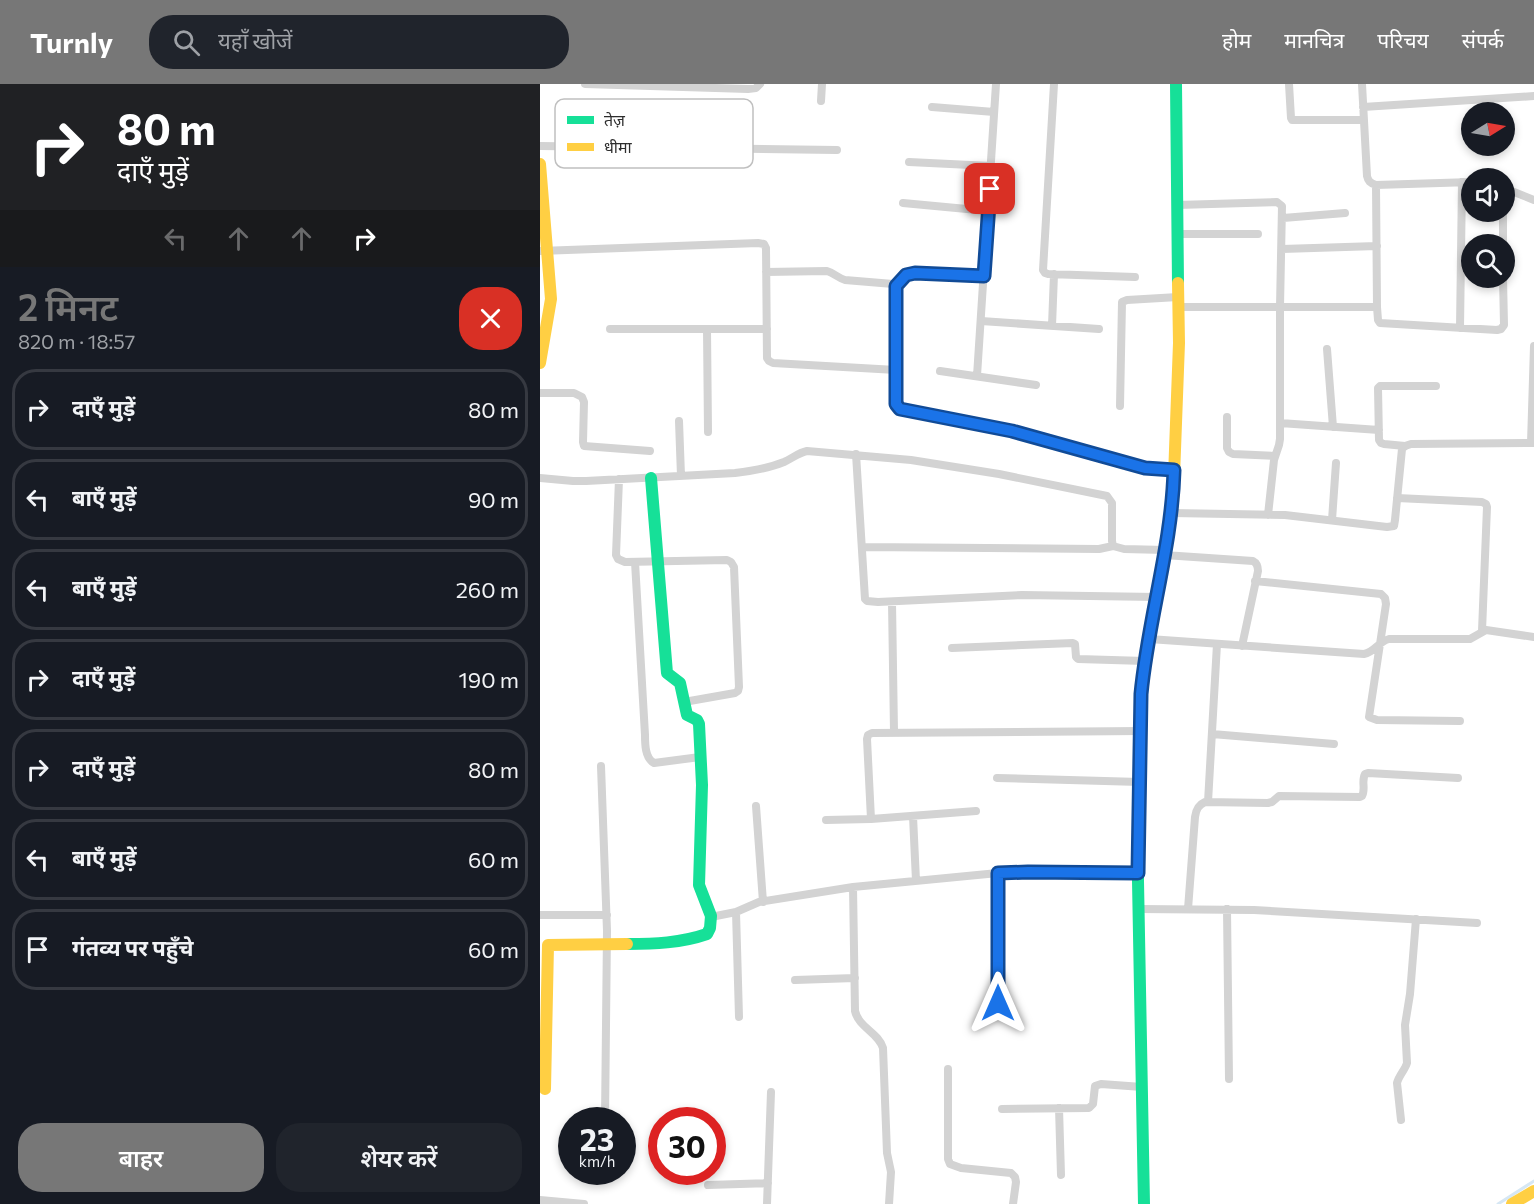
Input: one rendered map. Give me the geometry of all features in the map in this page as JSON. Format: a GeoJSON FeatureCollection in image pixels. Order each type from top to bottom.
{"type":"FeatureCollection","features":[{"type":"Feature","properties":{"kind":"street"},"geometry":{"type":"LineString","coordinates":[[585,84],[748,89],[756,88],[760,84]]}},
{"type":"Feature","properties":{"kind":"street"},"geometry":{"type":"LineString","coordinates":[[821,101],[822,84]]}},
{"type":"Feature","properties":{"kind":"street"},"geometry":{"type":"LineString","coordinates":[[977,376],[996,84]]}},
{"type":"Feature","properties":{"kind":"street"},"geometry":{"type":"LineString","coordinates":[[1054,84],[1043,270],[1045,273],[1054,274],[1135,277]]}},
{"type":"Feature","properties":{"kind":"street"},"geometry":{"type":"LineString","coordinates":[[1144,1204],[1138,873],[1141,694],[1172,513],[1179,344],[1176,84]]}},
{"type":"Feature","properties":{"kind":"street"},"geometry":{"type":"LineString","coordinates":[[1289,84],[1292,120],[1364,120]]}},
{"type":"Feature","properties":{"kind":"street"},"geometry":{"type":"LineString","coordinates":[[1362,84],[1368,181],[1376,185],[1461,182]]}},
{"type":"Feature","properties":{"kind":"street"},"geometry":{"type":"LineString","coordinates":[[1363,107],[1534,96]]}},
{"type":"Feature","properties":{"kind":"street"},"geometry":{"type":"LineString","coordinates":[[932,107],[994,112]]}},
{"type":"Feature","properties":{"kind":"street"},"geometry":{"type":"LineString","coordinates":[[540,146],[555,146]]}},
{"type":"Feature","properties":{"kind":"street"},"geometry":{"type":"LineString","coordinates":[[753,149],[837,150]]}},
{"type":"Feature","properties":{"kind":"street"},"geometry":{"type":"LineString","coordinates":[[909,162],[991,166]]}},
{"type":"Feature","properties":{"kind":"street"},"geometry":{"type":"LineString","coordinates":[[540,164],[544,251],[551,299],[540,363]]}},
{"type":"Feature","properties":{"kind":"street"},"geometry":{"type":"LineString","coordinates":[[1376,185],[1378,320],[1383,324],[1501,329],[1504,325],[1503,288]]}},
{"type":"Feature","properties":{"kind":"street"},"geometry":{"type":"LineString","coordinates":[[1515,192],[1534,200]]}},
{"type":"Feature","properties":{"kind":"street"},"geometry":{"type":"LineString","coordinates":[[1177,205],[1277,202],[1282,206],[1280,423],[1279,445],[1273,467],[1268,515]]}},
{"type":"Feature","properties":{"kind":"street"},"geometry":{"type":"LineString","coordinates":[[903,203],[988,211]]}},
{"type":"Feature","properties":{"kind":"street"},"geometry":{"type":"LineString","coordinates":[[1283,218],[1345,213]]}},
{"type":"Feature","properties":{"kind":"street"},"geometry":{"type":"LineString","coordinates":[[1460,328],[1461,222]]}},
{"type":"Feature","properties":{"kind":"street"},"geometry":{"type":"LineString","coordinates":[[1178,234],[1258,234]]}},
{"type":"Feature","properties":{"kind":"street"},"geometry":{"type":"LineString","coordinates":[[544,251],[764,244],[766,248],[767,358],[769,361],[896,370]]}},
{"type":"Feature","properties":{"kind":"street"},"geometry":{"type":"LineString","coordinates":[[1282,249],[1377,246]]}},
{"type":"Feature","properties":{"kind":"street"},"geometry":{"type":"LineString","coordinates":[[766,272],[827,271],[845,280],[896,286]]}},
{"type":"Feature","properties":{"kind":"street"},"geometry":{"type":"LineString","coordinates":[[984,276],[915,273],[906,275],[896,286],[896,404],[900,409],[1012,431],[1145,468],[1174,470]]}},
{"type":"Feature","properties":{"kind":"street"},"geometry":{"type":"LineString","coordinates":[[1052,326],[1054,274]]}},
{"type":"Feature","properties":{"kind":"street"},"geometry":{"type":"LineString","coordinates":[[1120,406],[1122,302],[1127,300],[1280,307],[1377,307]]}},
{"type":"Feature","properties":{"kind":"street"},"geometry":{"type":"LineString","coordinates":[[981,321],[1099,329]]}},
{"type":"Feature","properties":{"kind":"street"},"geometry":{"type":"LineString","coordinates":[[610,329],[767,329]]}},
{"type":"Feature","properties":{"kind":"street"},"geometry":{"type":"LineString","coordinates":[[707,329],[708,432]]}},
{"type":"Feature","properties":{"kind":"street"},"geometry":{"type":"LineString","coordinates":[[1436,386],[1380,386],[1378,391],[1379,440],[1381,443],[1405,446],[1411,444],[1533,443],[1534,346]]}},
{"type":"Feature","properties":{"kind":"street"},"geometry":{"type":"LineString","coordinates":[[1327,349],[1333,427]]}},
{"type":"Feature","properties":{"kind":"street"},"geometry":{"type":"LineString","coordinates":[[940,371],[1036,385]]}},
{"type":"Feature","properties":{"kind":"street"},"geometry":{"type":"LineString","coordinates":[[540,393],[574,393],[582,397],[584,446],[650,451]]}},
{"type":"Feature","properties":{"kind":"street"},"geometry":{"type":"LineString","coordinates":[[1227,417],[1229,452],[1275,456]]}},
{"type":"Feature","properties":{"kind":"street"},"geometry":{"type":"LineString","coordinates":[[679,421],[681,476]]}},
{"type":"Feature","properties":{"kind":"street"},"geometry":{"type":"LineString","coordinates":[[1280,423],[1379,430]]}},
{"type":"Feature","properties":{"kind":"street"},"geometry":{"type":"LineString","coordinates":[[1172,513],[1285,515],[1394,526],[1402,449],[1405,446]]}},
{"type":"Feature","properties":{"kind":"street"},"geometry":{"type":"LineString","coordinates":[[540,478],[573,481],[735,474],[784,462],[807,450],[911,460],[999,474],[1107,496],[1112,502],[1113,546]]}},
{"type":"Feature","properties":{"kind":"street"},"geometry":{"type":"LineString","coordinates":[[856,454],[865,599],[871,602],[1022,595],[1157,597]]}},
{"type":"Feature","properties":{"kind":"street"},"geometry":{"type":"LineString","coordinates":[[1332,520],[1336,463]]}},
{"type":"Feature","properties":{"kind":"street"},"geometry":{"type":"LineString","coordinates":[[545,1089],[548,945],[657,944],[707,934],[712,924],[709,907],[699,885],[702,785],[699,724],[697,720],[687,716],[680,683],[667,673],[651,478]]}},
{"type":"Feature","properties":{"kind":"street"},"geometry":{"type":"LineString","coordinates":[[619,479],[616,555],[618,559],[635,562],[727,560],[734,567],[738,691],[684,702]]}},
{"type":"Feature","properties":{"kind":"street"},"geometry":{"type":"LineString","coordinates":[[1397,498],[1482,502],[1488,507],[1482,631]]}},
{"type":"Feature","properties":{"kind":"street"},"geometry":{"type":"LineString","coordinates":[[862,547],[1099,549],[1113,546],[1124,549],[1252,561],[1258,566],[1242,645]]}},
{"type":"Feature","properties":{"kind":"street"},"geometry":{"type":"LineString","coordinates":[[635,562],[648,757],[654,763],[700,757]]}},
{"type":"Feature","properties":{"kind":"street"},"geometry":{"type":"LineString","coordinates":[[1256,581],[1381,594],[1386,604],[1370,717],[1377,720],[1460,721]]}},
{"type":"Feature","properties":{"kind":"street"},"geometry":{"type":"LineString","coordinates":[[892,602],[894,732]]}},
{"type":"Feature","properties":{"kind":"street"},"geometry":{"type":"LineString","coordinates":[[1149,639],[1364,654],[1370,653],[1383,640],[1389,639],[1470,639],[1482,631],[1491,630],[1534,637]]}},
{"type":"Feature","properties":{"kind":"street"},"geometry":{"type":"LineString","coordinates":[[952,648],[1073,643],[1078,659],[1145,661]]}},
{"type":"Feature","properties":{"kind":"street"},"geometry":{"type":"LineString","coordinates":[[1208,802],[1216,644]]}},
{"type":"Feature","properties":{"kind":"street"},"geometry":{"type":"LineString","coordinates":[[871,819],[867,739],[872,733],[1141,731]]}},
{"type":"Feature","properties":{"kind":"street"},"geometry":{"type":"LineString","coordinates":[[1212,734],[1334,744]]}},
{"type":"Feature","properties":{"kind":"street"},"geometry":{"type":"LineString","coordinates":[[601,765],[607,915],[605,1107]]}},
{"type":"Feature","properties":{"kind":"street"},"geometry":{"type":"LineString","coordinates":[[1188,909],[1195,817],[1200,804],[1208,802],[1268,803],[1279,796],[1360,797],[1364,793],[1363,776],[1368,773],[1458,778]]}},
{"type":"Feature","properties":{"kind":"street"},"geometry":{"type":"LineString","coordinates":[[997,778],[1140,782]]}},
{"type":"Feature","properties":{"kind":"street"},"geometry":{"type":"LineString","coordinates":[[756,806],[763,902]]}},
{"type":"Feature","properties":{"kind":"street"},"geometry":{"type":"LineString","coordinates":[[826,820],[976,811]]}},
{"type":"Feature","properties":{"kind":"street"},"geometry":{"type":"LineString","coordinates":[[913,816],[916,881]]}},
{"type":"Feature","properties":{"kind":"street"},"geometry":{"type":"LineString","coordinates":[[711,917],[736,912],[763,902],[853,887],[998,873],[1138,873]]}},
{"type":"Feature","properties":{"kind":"street"},"geometry":{"type":"LineString","coordinates":[[998,873],[998,1003]]}},
{"type":"Feature","properties":{"kind":"street"},"geometry":{"type":"LineString","coordinates":[[853,887],[856,1016],[879,1038],[883,1048],[887,1153],[891,1172],[890,1204]]}},
{"type":"Feature","properties":{"kind":"street"},"geometry":{"type":"LineString","coordinates":[[1139,909],[1227,909],[1478,923]]}},
{"type":"Feature","properties":{"kind":"street"},"geometry":{"type":"LineString","coordinates":[[1227,909],[1229,1079]]}},
{"type":"Feature","properties":{"kind":"street"},"geometry":{"type":"LineString","coordinates":[[736,912],[740,1017]]}},
{"type":"Feature","properties":{"kind":"street"},"geometry":{"type":"LineString","coordinates":[[540,915],[607,915]]}},
{"type":"Feature","properties":{"kind":"street"},"geometry":{"type":"LineString","coordinates":[[1401,1120],[1397,1083],[1407,1063],[1406,1025],[1416,919]]}},
{"type":"Feature","properties":{"kind":"street"},"geometry":{"type":"LineString","coordinates":[[795,980],[855,978]]}},
{"type":"Feature","properties":{"kind":"street"},"geometry":{"type":"LineString","coordinates":[[948,1069],[948,1159],[950,1164],[961,1168],[1011,1173],[1016,1182],[1013,1204]]}},
{"type":"Feature","properties":{"kind":"street"},"geometry":{"type":"LineString","coordinates":[[1002,1109],[1089,1108],[1093,1104],[1095,1086],[1101,1084],[1142,1087]]}},
{"type":"Feature","properties":{"kind":"street"},"geometry":{"type":"LineString","coordinates":[[767,1204],[771,1092]]}},
{"type":"Feature","properties":{"kind":"street"},"geometry":{"type":"LineString","coordinates":[[1059,1108],[1061,1175]]}},
{"type":"Feature","properties":{"kind":"street"},"geometry":{"type":"LineString","coordinates":[[726,1184],[768,1183]]}},
{"type":"Feature","properties":{"kind":"street"},"geometry":{"type":"LineString","coordinates":[[1512,1204],[1534,1191]]}},
{"type":"Feature","properties":{"kind":"street"},"geometry":{"type":"LineString","coordinates":[[540,1200],[584,1204]]}},
{"type":"Feature","properties":{"kind":"waterway"},"geometry":{"type":"LineString","coordinates":[[1498,1204],[1534,1181]]}},
{"type":"Feature","properties":{"kind":"traffic: fast"},"geometry":{"type":"LineString","coordinates":[[1176,84],[1178,283]]}},
{"type":"Feature","properties":{"kind":"traffic: fast"},"geometry":{"type":"LineString","coordinates":[[627,944],[667,942],[707,934],[711,916],[699,885],[702,785],[699,724],[697,720],[687,715],[680,683],[667,673],[651,478]]}},
{"type":"Feature","properties":{"kind":"traffic: fast"},"geometry":{"type":"LineString","coordinates":[[1144,1204],[1138,881],[1141,694],[1168,530]]}},
{"type":"Feature","properties":{"kind":"traffic: slow"},"geometry":{"type":"LineString","coordinates":[[540,164],[551,299],[540,363]]}},
{"type":"Feature","properties":{"kind":"traffic: slow"},"geometry":{"type":"LineString","coordinates":[[1168,530],[1173,503],[1179,343],[1178,283]]}},
{"type":"Feature","properties":{"kind":"traffic: slow"},"geometry":{"type":"LineString","coordinates":[[545,1089],[548,945],[627,944]]}},
{"type":"Feature","properties":{"kind":"traffic: slow"},"geometry":{"type":"LineString","coordinates":[[1512,1204],[1534,1191]]}},
{"type":"Feature","properties":{"kind":"route"},"geometry":{"type":"LineString","coordinates":[[990,189],[984,276],[915,273],[906,275],[896,286],[896,404],[900,409],[1012,431],[1145,468],[1174,470],[1172,513],[1141,694],[1138,873],[998,873],[998,1003]]}}]}
